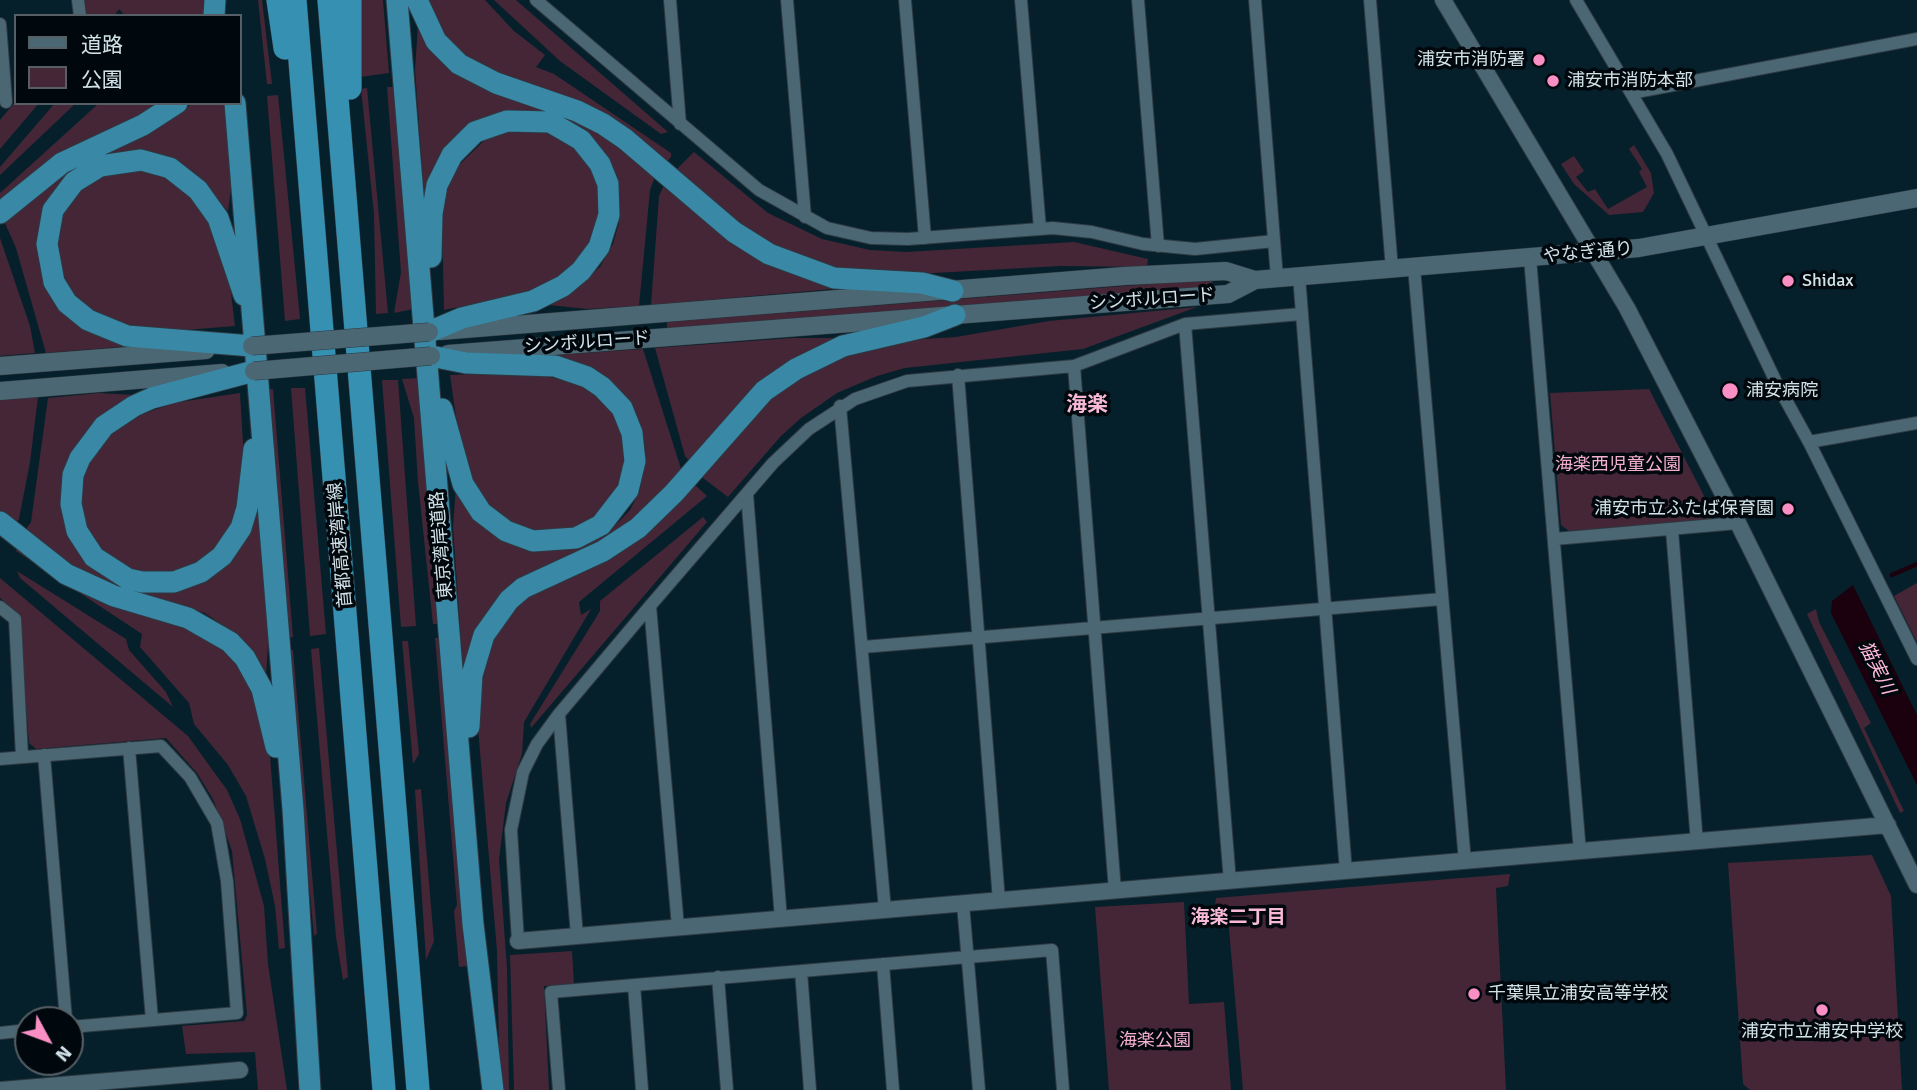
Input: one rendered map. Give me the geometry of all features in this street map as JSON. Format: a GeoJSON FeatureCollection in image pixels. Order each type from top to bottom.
{"type":"FeatureCollection","features":[{"type":"Feature","properties":{"kind":"highway"},"geometry":{"type":"LineString","coordinates":[[278,0],[292,102],[311,192]]}},
{"type":"Feature","properties":{"kind":"highway","name":"首都高速湾岸線"},"geometry":{"type":"LineString","coordinates":[[295,0],[384,1090]]}},
{"type":"Feature","properties":{"kind":"highway","name":"首都高速湾岸線"},"geometry":{"type":"LineString","coordinates":[[329,0],[418,1090]]}},
{"type":"Feature","properties":{"kind":"highway"},"geometry":{"type":"LineString","coordinates":[[347,213],[350,0]]}},
{"type":"Feature","properties":{"kind":"highway","name":"東京湾岸道路"},"geometry":{"type":"LineString","coordinates":[[397,0],[463,799],[477,957],[493,1090]]}},
{"type":"Feature","properties":{"kind":"highway"},"geometry":{"type":"LineString","coordinates":[[416,0],[436,41],[459,64],[496,83],[577,111],[603,124],[625,139],[734,232],[769,254],[834,278],[922,283],[953,291]]}},
{"type":"Feature","properties":{"kind":"highway"},"geometry":{"type":"LineString","coordinates":[[0,213],[62,163],[143,125],[174,105]]}},
{"type":"Feature","properties":{"kind":"highway"},"geometry":{"type":"LineString","coordinates":[[235,105],[293,809],[310,1090]]}},
{"type":"Feature","properties":{"kind":"highway"},"geometry":{"type":"LineString","coordinates":[[422,307],[430,279],[432,214],[437,185],[459,147],[486,126],[531,120],[558,125],[573,134],[593,154],[604,174],[610,205],[607,226],[594,256],[563,286],[517,306],[461,318],[429,332]]}},
{"type":"Feature","properties":{"kind":"highway"},"geometry":{"type":"LineString","coordinates":[[252,346],[147,338],[113,332],[77,312],[54,282],[47,255],[53,210],[66,190],[82,175],[100,166],[124,160],[151,161],[179,173],[209,202],[225,235],[235,274],[253,316]]}},
{"type":"Feature","properties":{"kind":"highway"},"geometry":{"type":"LineString","coordinates":[[463,799],[472,675],[484,635],[509,600],[523,588],[603,551],[638,528],[674,493],[749,407],[779,379],[843,346],[924,327],[955,315]]}},
{"type":"Feature","properties":{"kind":"highway"},"geometry":{"type":"LineString","coordinates":[[429,386],[444,412],[456,468],[471,498],[494,523],[533,541],[576,538],[601,525],[612,515],[628,490],[633,476],[635,447],[628,420],[614,398],[602,387],[570,370],[526,363],[466,363],[432,356]]}},
{"type":"Feature","properties":{"kind":"highway"},"geometry":{"type":"LineString","coordinates":[[254,370],[134,406],[104,426],[91,441],[73,475],[73,518],[77,531],[94,557],[116,573],[142,582],[187,579],[222,556],[241,528],[247,508],[260,405]]}},
{"type":"Feature","properties":{"kind":"highway"},"geometry":{"type":"LineString","coordinates":[[0,522],[66,574],[107,593],[188,618],[230,642],[245,658],[261,689],[293,809]]}},
{"type":"Feature","properties":{"kind":"main road","name":"やなぎ通り"},"geometry":{"type":"LineString","coordinates":[[1255,280],[1594,252],[1706,238],[1917,198]]}},
{"type":"Feature","properties":{"kind":"main road","name":"シンボルロード"},"geometry":{"type":"LineString","coordinates":[[8,365],[1226,271],[1255,280]]}},
{"type":"Feature","properties":{"kind":"main road","name":"シンボルロード"},"geometry":{"type":"LineString","coordinates":[[9,390],[1228,294],[1255,280]]}},
{"type":"Feature","properties":{"kind":"street"},"geometry":{"type":"LineString","coordinates":[[536,0],[759,190],[827,228],[871,237],[925,238],[1040,229],[1092,232],[1158,246],[1195,249],[1274,242]]}},
{"type":"Feature","properties":{"kind":"street"},"geometry":{"type":"LineString","coordinates":[[553,0],[555,16]]}},
{"type":"Feature","properties":{"kind":"street"},"geometry":{"type":"LineString","coordinates":[[670,0],[680,124]]}},
{"type":"Feature","properties":{"kind":"street"},"geometry":{"type":"LineString","coordinates":[[787,0],[805,217]]}},
{"type":"Feature","properties":{"kind":"street"},"geometry":{"type":"LineString","coordinates":[[905,0],[925,238]]}},
{"type":"Feature","properties":{"kind":"street"},"geometry":{"type":"LineString","coordinates":[[1021,0],[1040,229]]}},
{"type":"Feature","properties":{"kind":"street"},"geometry":{"type":"LineString","coordinates":[[1139,0],[1158,246]]}},
{"type":"Feature","properties":{"kind":"street"},"geometry":{"type":"LineString","coordinates":[[1255,0],[1277,278]]}},
{"type":"Feature","properties":{"kind":"street"},"geometry":{"type":"LineString","coordinates":[[1370,0],[1391,269]]}},
{"type":"Feature","properties":{"kind":"street"},"geometry":{"type":"LineString","coordinates":[[1443,0],[1627,308],[1738,523],[1917,885]]}},
{"type":"Feature","properties":{"kind":"street"},"geometry":{"type":"LineString","coordinates":[[1576,0],[1667,154],[1777,384],[1810,442],[1917,659]]}},
{"type":"Feature","properties":{"kind":"street"},"geometry":{"type":"LineString","coordinates":[[0,24],[3,106]]}},
{"type":"Feature","properties":{"kind":"street"},"geometry":{"type":"LineString","coordinates":[[1631,93],[1917,39]]}},
{"type":"Feature","properties":{"kind":"street"},"geometry":{"type":"LineString","coordinates":[[1530,258],[1580,852]]}},
{"type":"Feature","properties":{"kind":"street"},"geometry":{"type":"LineString","coordinates":[[1415,267],[1465,862]]}},
{"type":"Feature","properties":{"kind":"street"},"geometry":{"type":"LineString","coordinates":[[1299,276],[1346,872]]}},
{"type":"Feature","properties":{"kind":"street"},"geometry":{"type":"LineString","coordinates":[[1301,314],[1185,324],[1074,366],[907,381],[840,406],[791,444],[558,713],[532,753],[515,803],[511,857],[518,941],[1888,825]]}},
{"type":"Feature","properties":{"kind":"street"},"geometry":{"type":"LineString","coordinates":[[1185,324],[1230,882]]}},
{"type":"Feature","properties":{"kind":"street"},"geometry":{"type":"LineString","coordinates":[[1074,366],[1115,891]]}},
{"type":"Feature","properties":{"kind":"street"},"geometry":{"type":"LineString","coordinates":[[958,375],[999,901]]}},
{"type":"Feature","properties":{"kind":"street"},"geometry":{"type":"LineString","coordinates":[[840,406],[885,910]]}},
{"type":"Feature","properties":{"kind":"street"},"geometry":{"type":"LineString","coordinates":[[1810,442],[1917,422]]}},
{"type":"Feature","properties":{"kind":"street"},"geometry":{"type":"LineString","coordinates":[[747,494],[781,919]]}},
{"type":"Feature","properties":{"kind":"street"},"geometry":{"type":"LineString","coordinates":[[1555,539],[1738,523]]}},
{"type":"Feature","properties":{"kind":"street"},"geometry":{"type":"LineString","coordinates":[[1672,530],[1697,843]]}},
{"type":"Feature","properties":{"kind":"street"},"geometry":{"type":"LineString","coordinates":[[863,647],[1442,599]]}},
{"type":"Feature","properties":{"kind":"street"},"geometry":{"type":"LineString","coordinates":[[650,606],[678,928]]}},
{"type":"Feature","properties":{"kind":"street"},"geometry":{"type":"LineString","coordinates":[[0,607],[15,619],[22,757]]}},
{"type":"Feature","properties":{"kind":"street"},"geometry":{"type":"LineString","coordinates":[[558,713],[577,936]]}},
{"type":"Feature","properties":{"kind":"street"},"geometry":{"type":"LineString","coordinates":[[0,759],[161,746],[190,777],[205,798],[217,823],[227,881],[237,1013],[84,1026]]}},
{"type":"Feature","properties":{"kind":"street"},"geometry":{"type":"LineString","coordinates":[[129,748],[152,1020]]}},
{"type":"Feature","properties":{"kind":"street"},"geometry":{"type":"LineString","coordinates":[[44,755],[65,1006]]}},
{"type":"Feature","properties":{"kind":"street"},"geometry":{"type":"LineString","coordinates":[[963,904],[979,1090]]}},
{"type":"Feature","properties":{"kind":"street"},"geometry":{"type":"LineString","coordinates":[[559,1090],[551,992],[1052,950],[1063,1090]]}},
{"type":"Feature","properties":{"kind":"street"},"geometry":{"type":"LineString","coordinates":[[883,964],[893,1090]]}},
{"type":"Feature","properties":{"kind":"street"},"geometry":{"type":"LineString","coordinates":[[801,971],[810,1090]]}},
{"type":"Feature","properties":{"kind":"street"},"geometry":{"type":"LineString","coordinates":[[718,977],[727,1090]]}},
{"type":"Feature","properties":{"kind":"street"},"geometry":{"type":"LineString","coordinates":[[634,985],[642,1090]]}},
{"type":"Feature","properties":{"kind":"street"},"geometry":{"type":"LineString","coordinates":[[1,1090],[240,1070]]}},
{"type":"Feature","properties":{"kind":"green space"},"geometry":{"type":"Polygon","coordinates":[[[85,0],[205,0],[205,14],[123,14],[119,9],[115,14],[86,14],[85,0]]]}},
{"type":"Feature","properties":{"kind":"green space"},"geometry":{"type":"Polygon","coordinates":[[[258,0],[262,0],[272,84],[267,84],[258,0]]]}},
{"type":"Feature","properties":{"kind":"green space"},"geometry":{"type":"Polygon","coordinates":[[[357,0],[383,0],[389,73],[360,77],[357,0]]]}},
{"type":"Feature","properties":{"kind":"green space"},"geometry":{"type":"Polygon","coordinates":[[[426,0],[485,0],[514,31],[545,55],[536,67],[554,74],[671,153],[671,157],[666,163],[480,68],[449,43],[426,0]]]}},
{"type":"Feature","properties":{"kind":"green space"},"geometry":{"type":"Polygon","coordinates":[[[494,0],[516,0],[668,132],[661,134],[560,61],[494,0]]]}},
{"type":"Feature","properties":{"kind":"green space"},"geometry":{"type":"Polygon","coordinates":[[[418,24],[428,41],[602,131],[656,174],[650,190],[639,306],[587,309],[549,305],[575,289],[600,267],[613,244],[619,223],[619,194],[610,161],[585,131],[569,121],[530,111],[494,116],[425,207],[415,70],[418,24]]]}},
{"type":"Feature","properties":{"kind":"green space"},"geometry":{"type":"Polygon","coordinates":[[[387,87],[394,87],[413,309],[394,313],[401,272],[387,87]]]}},
{"type":"Feature","properties":{"kind":"green space"},"geometry":{"type":"Polygon","coordinates":[[[367,88],[388,313],[376,314],[374,214],[361,89],[367,88]]]}},
{"type":"Feature","properties":{"kind":"green space"},"geometry":{"type":"Polygon","coordinates":[[[278,95],[300,319],[285,321],[267,96],[278,95]]]}},
{"type":"Feature","properties":{"kind":"green space"},"geometry":{"type":"Polygon","coordinates":[[[14,103],[37,105],[0,149],[0,120],[14,103]]]}},
{"type":"Feature","properties":{"kind":"green space"},"geometry":{"type":"Polygon","coordinates":[[[53,105],[74,105],[0,175],[0,167],[53,105]]]}},
{"type":"Feature","properties":{"kind":"green space"},"geometry":{"type":"Polygon","coordinates":[[[97,105],[164,105],[0,204],[0,193],[97,105]]]}},
{"type":"Feature","properties":{"kind":"green space"},"geometry":{"type":"Polygon","coordinates":[[[190,105],[227,105],[232,184],[228,211],[194,172],[174,159],[153,152],[116,152],[98,158],[60,186],[45,280],[131,346],[46,353],[16,248],[4,221],[68,169],[176,117],[190,105]]]}},
{"type":"Feature","properties":{"kind":"green space"},"geometry":{"type":"Polygon","coordinates":[[[537,128],[567,140],[598,177],[600,229],[570,272],[535,292],[444,310],[442,219],[446,189],[457,167],[488,137],[499,132],[537,128]]]}},
{"type":"Feature","properties":{"kind":"green space"},"geometry":{"type":"Polygon","coordinates":[[[1634,145],[1651,173],[1654,193],[1643,212],[1609,215],[1574,184],[1561,164],[1574,156],[1584,171],[1576,177],[1588,192],[1595,189],[1608,209],[1647,187],[1639,172],[1642,169],[1629,149],[1634,145]]]}},
{"type":"Feature","properties":{"kind":"green space"},"geometry":{"type":"Polygon","coordinates":[[[694,152],[768,213],[822,239],[870,250],[906,252],[1074,242],[1148,259],[1147,267],[1060,266],[898,275],[862,274],[811,264],[747,231],[675,171],[694,152]]]}},
{"type":"Feature","properties":{"kind":"green space"},"geometry":{"type":"Polygon","coordinates":[[[114,170],[157,170],[207,209],[227,260],[235,326],[173,331],[136,328],[93,312],[74,294],[61,271],[56,245],[62,215],[80,189],[114,170]]]}},
{"type":"Feature","properties":{"kind":"green space"},"geometry":{"type":"Polygon","coordinates":[[[666,181],[844,288],[651,305],[659,196],[666,181]]]}},
{"type":"Feature","properties":{"kind":"green space"},"geometry":{"type":"Polygon","coordinates":[[[0,238],[30,326],[35,353],[0,356],[0,238]]]}},
{"type":"Feature","properties":{"kind":"green space"},"geometry":{"type":"Polygon","coordinates":[[[1212,279],[1213,288],[667,329],[667,322],[1212,279]]]}},
{"type":"Feature","properties":{"kind":"green space"},"geometry":{"type":"Polygon","coordinates":[[[1197,307],[1083,349],[905,368],[877,376],[837,393],[801,418],[781,436],[728,497],[703,478],[703,473],[774,394],[821,364],[892,341],[956,337],[1049,321],[1197,307]]]}},
{"type":"Feature","properties":{"kind":"green space"},"geometry":{"type":"Polygon","coordinates":[[[792,338],[837,338],[691,463],[685,456],[655,348],[792,338]]]}},
{"type":"Feature","properties":{"kind":"green space"},"geometry":{"type":"Polygon","coordinates":[[[643,349],[683,475],[628,529],[523,582],[463,669],[453,527],[456,485],[536,550],[572,549],[607,534],[630,510],[640,490],[646,452],[643,434],[629,401],[554,355],[643,349]]]}},
{"type":"Feature","properties":{"kind":"green space"},"geometry":{"type":"Polygon","coordinates":[[[526,372],[580,384],[597,394],[622,424],[629,465],[604,515],[556,535],[520,529],[488,507],[467,468],[460,444],[450,375],[526,372]]]}},
{"type":"Feature","properties":{"kind":"green space"},"geometry":{"type":"Polygon","coordinates":[[[419,378],[439,624],[433,624],[414,418],[402,379],[419,378]]]}},
{"type":"Feature","properties":{"kind":"green space"},"geometry":{"type":"Polygon","coordinates":[[[382,380],[398,380],[416,626],[401,627],[382,380]]]}},
{"type":"Feature","properties":{"kind":"green space"},"geometry":{"type":"Polygon","coordinates":[[[291,388],[305,388],[326,634],[310,636],[291,388]]]}},
{"type":"Feature","properties":{"kind":"green space"},"geometry":{"type":"Polygon","coordinates":[[[267,389],[273,389],[293,637],[287,638],[267,389]]]}},
{"type":"Feature","properties":{"kind":"green space","name":"海楽西児童公園"},"geometry":{"type":"Polygon","coordinates":[[[1649,389],[1716,519],[1569,531],[1561,525],[1550,393],[1649,389]]]}},
{"type":"Feature","properties":{"kind":"green space"},"geometry":{"type":"Polygon","coordinates":[[[99,393],[135,395],[71,456],[82,553],[179,590],[258,500],[269,628],[266,677],[234,633],[205,613],[99,581],[70,567],[24,532],[31,522],[48,398],[99,393]]]}},
{"type":"Feature","properties":{"kind":"green space"},"geometry":{"type":"Polygon","coordinates":[[[240,393],[245,476],[241,502],[226,538],[195,567],[162,576],[126,569],[104,555],[84,525],[81,508],[83,479],[89,461],[100,446],[114,432],[141,415],[173,403],[240,393]]]}},
{"type":"Feature","properties":{"kind":"green space"},"geometry":{"type":"Polygon","coordinates":[[[38,397],[30,462],[19,519],[14,524],[0,512],[0,400],[38,397]]]}},
{"type":"Feature","properties":{"kind":"green space"},"geometry":{"type":"Polygon","coordinates":[[[694,484],[707,496],[579,602],[581,615],[591,609],[524,722],[522,754],[506,803],[499,859],[507,968],[509,1090],[504,1090],[499,1050],[497,951],[478,728],[481,678],[491,643],[519,605],[531,595],[694,484]]]}},
{"type":"Feature","properties":{"kind":"green space"},"geometry":{"type":"Polygon","coordinates":[[[703,517],[707,522],[531,728],[530,724],[600,611],[600,601],[703,517]]]}},
{"type":"Feature","properties":{"kind":"green space"},"geometry":{"type":"Polygon","coordinates":[[[18,546],[220,642],[248,675],[270,755],[285,948],[279,949],[275,906],[265,859],[246,796],[228,765],[194,724],[189,703],[140,647],[142,634],[16,551],[18,546]]]}},
{"type":"Feature","properties":{"kind":"green space"},"geometry":{"type":"Polygon","coordinates":[[[17,571],[126,639],[129,650],[166,692],[173,707],[20,578],[17,571]]]}},
{"type":"Feature","properties":{"kind":"green space"},"geometry":{"type":"Polygon","coordinates":[[[0,578],[188,736],[227,790],[240,819],[264,906],[268,964],[287,1090],[258,1090],[255,1052],[186,1054],[182,1026],[244,1021],[247,1015],[232,851],[213,799],[197,773],[166,738],[36,749],[29,743],[19,614],[0,598],[0,578]]]}},
{"type":"Feature","properties":{"kind":"green space"},"geometry":{"type":"Polygon","coordinates":[[[1917,583],[1917,642],[1894,596],[1917,583]]]}},
{"type":"Feature","properties":{"kind":"green space"},"geometry":{"type":"Polygon","coordinates":[[[1816,609],[1819,622],[1871,723],[1864,728],[1904,811],[1900,813],[1807,614],[1816,609]]]}},
{"type":"Feature","properties":{"kind":"green space"},"geometry":{"type":"Polygon","coordinates":[[[435,638],[441,638],[467,966],[459,967],[454,911],[457,905],[435,638]]]}},
{"type":"Feature","properties":{"kind":"green space"},"geometry":{"type":"Polygon","coordinates":[[[402,641],[408,641],[419,754],[413,764],[402,641]]]}},
{"type":"Feature","properties":{"kind":"green space"},"geometry":{"type":"Polygon","coordinates":[[[319,648],[348,977],[343,980],[336,937],[311,649],[319,648]]]}},
{"type":"Feature","properties":{"kind":"green space"},"geometry":{"type":"Polygon","coordinates":[[[293,650],[317,933],[314,936],[287,651],[293,650]]]}},
{"type":"Feature","properties":{"kind":"green space"},"geometry":{"type":"Polygon","coordinates":[[[421,789],[434,941],[426,960],[415,790],[421,789]]]}},
{"type":"Feature","properties":{"kind":"green space","name":"浦安市立浦安中学校"},"geometry":{"type":"Polygon","coordinates":[[[1872,855],[1891,896],[1902,1090],[1750,1090],[1743,1084],[1728,863],[1872,855]]]}},
{"type":"Feature","properties":{"kind":"green space"},"geometry":{"type":"Polygon","coordinates":[[[1510,874],[1508,886],[1496,888],[1506,1090],[1243,1090],[1227,906],[1220,913],[1214,912],[1216,898],[1510,874]]]}},
{"type":"Feature","properties":{"kind":"green space","name":"海楽公園"},"geometry":{"type":"Polygon","coordinates":[[[1184,902],[1189,1004],[1224,1002],[1231,1090],[1109,1090],[1095,907],[1184,902]]]}},
{"type":"Feature","properties":{"kind":"green space"},"geometry":{"type":"Polygon","coordinates":[[[572,951],[574,984],[544,986],[549,1090],[514,1090],[510,955],[572,951]]]}},
{"type":"Feature","properties":{"kind":"water"},"geometry":{"type":"Polygon","coordinates":[[[1853,585],[1917,715],[1917,785],[1831,613],[1832,601],[1853,585]]]}},
{"type":"Feature","properties":{"kind":"waterway","name":"猫実川"},"geometry":{"type":"LineString","coordinates":[[1892,575],[1917,564]]}},
{"type":"Feature","properties":{"kind":"place","name":"浦安市消防署"},"geometry":{"type":"Point","coordinates":[1539,60]}},
{"type":"Feature","properties":{"kind":"place","name":"浦安市消防本部"},"geometry":{"type":"Point","coordinates":[1553,81]}},
{"type":"Feature","properties":{"kind":"place","name":"Shidax"},"geometry":{"type":"Point","coordinates":[1788,281]}},
{"type":"Feature","properties":{"kind":"place","name":"浦安病院"},"geometry":{"type":"Point","coordinates":[1730,391]}},
{"type":"Feature","properties":{"kind":"place","name":"浦安市立ふたば保育園"},"geometry":{"type":"Point","coordinates":[1788,509]}},
{"type":"Feature","properties":{"kind":"place","name":"千葉県立浦安高等学校"},"geometry":{"type":"Point","coordinates":[1474,994]}},
{"type":"Feature","properties":{"kind":"place","name":"浦安市立浦安中学校"},"geometry":{"type":"Point","coordinates":[1822,1010]}},
{"type":"Feature","properties":{"kind":"district","name":"海楽"},"geometry":{"type":"Point","coordinates":[1087,405]}},
{"type":"Feature","properties":{"kind":"district","name":"海楽二丁目"},"geometry":{"type":"Point","coordinates":[1238,918]}}]}
